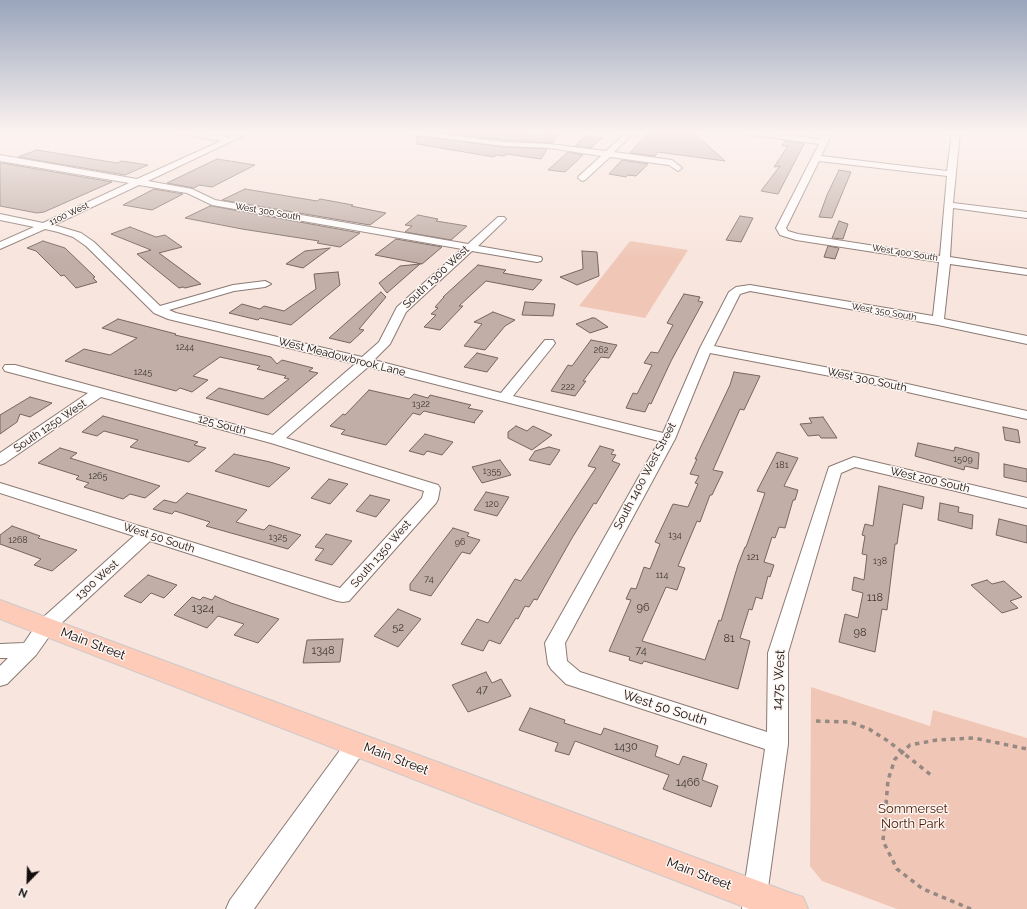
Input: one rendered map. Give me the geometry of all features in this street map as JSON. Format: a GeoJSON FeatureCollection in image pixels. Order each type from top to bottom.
{"type":"FeatureCollection","features":[{"type":"Feature","properties":{"kind":"main road","name":"Main Street"},"geometry":{"type":"LineString","coordinates":[[0,609],[356,744],[755,902],[791,909]]}},
{"type":"Feature","properties":{"kind":"street","name":"West 300 South"},"geometry":{"type":"LineString","coordinates":[[94,174],[189,191],[212,202],[537,259]]}},
{"type":"Feature","properties":{"kind":"street","name":"1100 West"},"geometry":{"type":"LineString","coordinates":[[0,246],[154,174]]}},
{"type":"Feature","properties":{"kind":"street"},"geometry":{"type":"LineString","coordinates":[[582,178],[586,174]]}},
{"type":"Feature","properties":{"kind":"street","name":"West 400 South"},"geometry":{"type":"LineString","coordinates":[[808,174],[781,228],[784,233],[1027,272]]}},
{"type":"Feature","properties":{"kind":"street"},"geometry":{"type":"LineString","coordinates":[[938,321],[945,259],[951,174]]}},
{"type":"Feature","properties":{"kind":"street"},"geometry":{"type":"LineString","coordinates":[[948,205],[1027,215]]}},
{"type":"Feature","properties":{"kind":"street","name":"West Meadowbrook Lane"},"geometry":{"type":"LineString","coordinates":[[0,217],[77,235],[90,244],[158,310],[172,316],[365,362],[505,397],[548,410],[668,439]]}},
{"type":"Feature","properties":{"kind":"street","name":"South 1300 West"},"geometry":{"type":"LineString","coordinates":[[276,440],[384,344],[401,310],[501,219]]}},
{"type":"Feature","properties":{"kind":"street"},"geometry":{"type":"LineString","coordinates":[[158,310],[233,288],[265,284]]}},
{"type":"Feature","properties":{"kind":"street","name":"West 350 South"},"geometry":{"type":"LineString","coordinates":[[740,289],[750,288],[938,321],[1027,340]]}},
{"type":"Feature","properties":{"kind":"street","name":"South 1400 West Street"},"geometry":{"type":"LineString","coordinates":[[558,664],[555,643],[668,439],[706,348],[735,292],[740,289]]}},
{"type":"Feature","properties":{"kind":"street"},"geometry":{"type":"LineString","coordinates":[[505,397],[549,344]]}},
{"type":"Feature","properties":{"kind":"street","name":"West 300 South"},"geometry":{"type":"LineString","coordinates":[[706,348],[872,380],[1027,415]]}},
{"type":"Feature","properties":{"kind":"street","name":"125 South"},"geometry":{"type":"LineString","coordinates":[[10,368],[276,440],[432,488]]}},
{"type":"Feature","properties":{"kind":"street","name":"South 1250 West"},"geometry":{"type":"LineString","coordinates":[[0,460],[99,392]]}},
{"type":"Feature","properties":{"kind":"street","name":"West 200 South"},"geometry":{"type":"LineString","coordinates":[[834,470],[854,462],[1027,503]]}},
{"type":"Feature","properties":{"kind":"street","name":"1475 West"},"geometry":{"type":"LineString","coordinates":[[755,902],[777,744],[778,653],[834,470]]}},
{"type":"Feature","properties":{"kind":"street","name":"West 50 South"},"geometry":{"type":"LineString","coordinates":[[0,488],[317,589]]}},
{"type":"Feature","properties":{"kind":"street","name":"South 1350 West"},"geometry":{"type":"LineString","coordinates":[[317,589],[343,596],[356,584],[430,499],[432,488]]}},
{"type":"Feature","properties":{"kind":"street","name":"1300 West"},"geometry":{"type":"LineString","coordinates":[[0,678],[29,650],[46,626],[148,534]]}},
{"type":"Feature","properties":{"kind":"street"},"geometry":{"type":"LineString","coordinates":[[0,651],[29,650]]}},
{"type":"Feature","properties":{"kind":"street","name":"West 50 South"},"geometry":{"type":"LineString","coordinates":[[558,664],[573,678],[777,744]]}},
{"type":"Feature","properties":{"kind":"street"},"geometry":{"type":"LineString","coordinates":[[239,909],[356,744]]}},
{"type":"Feature","properties":{"kind":"path"},"geometry":{"type":"LineString","coordinates":[[816,721],[844,722],[856,724],[869,729],[931,775]]}},
{"type":"Feature","properties":{"kind":"path"},"geometry":{"type":"LineString","coordinates":[[972,909],[923,889],[897,869],[883,841],[888,780],[895,759],[910,745],[937,740],[974,738],[1027,749]]}},
{"type":"Feature","properties":{"kind":"green space"},"geometry":{"type":"Polygon","coordinates":[[[630,241],[688,250],[645,318],[579,306],[630,241]]]}},
{"type":"Feature","properties":{"kind":"green space","name":"Sommerset North Park"},"geometry":{"type":"Polygon","coordinates":[[[811,687],[930,726],[933,710],[1027,738],[1027,909],[897,909],[822,881],[810,866],[811,687]]]}},
{"type":"Feature","properties":{"kind":"building"},"geometry":{"type":"Polygon","coordinates":[[[0,174],[68,174],[112,182],[44,212],[37,213],[0,206],[0,174]]]}},
{"type":"Feature","properties":{"kind":"building"},"geometry":{"type":"Polygon","coordinates":[[[185,174],[237,174],[212,187],[199,185],[194,188],[167,183],[185,174]]]}},
{"type":"Feature","properties":{"kind":"building"},"geometry":{"type":"Polygon","coordinates":[[[611,174],[638,174],[636,176],[628,175],[626,177],[611,174]]]}},
{"type":"Feature","properties":{"kind":"building"},"geometry":{"type":"Polygon","coordinates":[[[774,174],[788,174],[778,194],[761,191],[774,174]]]}},
{"type":"Feature","properties":{"kind":"building"},"geometry":{"type":"Polygon","coordinates":[[[837,174],[850,174],[832,218],[819,217],[837,174]]]}},
{"type":"Feature","properties":{"kind":"building"},"geometry":{"type":"Polygon","coordinates":[[[154,189],[183,194],[152,210],[123,205],[154,189]]]}},
{"type":"Feature","properties":{"kind":"building"},"geometry":{"type":"Polygon","coordinates":[[[245,189],[317,201],[320,199],[386,213],[370,225],[222,200],[245,189]]]}},
{"type":"Feature","properties":{"kind":"building"},"geometry":{"type":"Polygon","coordinates":[[[210,206],[360,233],[340,247],[317,243],[319,241],[185,218],[210,206]]]}},
{"type":"Feature","properties":{"kind":"building"},"geometry":{"type":"Polygon","coordinates":[[[418,215],[438,219],[436,221],[467,226],[451,240],[405,232],[412,226],[405,225],[418,215]]]}},
{"type":"Feature","properties":{"kind":"building"},"geometry":{"type":"Polygon","coordinates":[[[740,216],[753,218],[741,242],[726,240],[740,216]]]}},
{"type":"Feature","properties":{"kind":"building"},"geometry":{"type":"Polygon","coordinates":[[[839,221],[848,224],[843,239],[832,238],[839,221]]]}},
{"type":"Feature","properties":{"kind":"building"},"geometry":{"type":"Polygon","coordinates":[[[130,227],[156,237],[165,235],[182,247],[159,253],[201,284],[179,288],[137,254],[151,250],[111,234],[130,227]]]}},
{"type":"Feature","properties":{"kind":"building"},"geometry":{"type":"Polygon","coordinates":[[[396,239],[442,247],[422,264],[375,255],[396,239]]]}},
{"type":"Feature","properties":{"kind":"building"},"geometry":{"type":"Polygon","coordinates":[[[43,241],[65,248],[95,277],[93,278],[97,282],[76,288],[64,275],[61,276],[36,251],[27,248],[43,241]]]}},
{"type":"Feature","properties":{"kind":"building"},"geometry":{"type":"Polygon","coordinates":[[[828,246],[839,248],[835,259],[824,257],[828,246]]]}},
{"type":"Feature","properties":{"kind":"building"},"geometry":{"type":"Polygon","coordinates":[[[330,248],[303,268],[286,264],[305,251],[330,248]]]}},
{"type":"Feature","properties":{"kind":"building"},"geometry":{"type":"Polygon","coordinates":[[[582,251],[597,252],[599,276],[577,285],[560,277],[583,269],[582,251]]]}},
{"type":"Feature","properties":{"kind":"building"},"geometry":{"type":"Polygon","coordinates":[[[420,264],[387,293],[379,283],[400,266],[420,264]]]}},
{"type":"Feature","properties":{"kind":"building"},"geometry":{"type":"Polygon","coordinates":[[[478,265],[506,270],[503,273],[542,280],[533,290],[486,281],[459,306],[463,306],[440,330],[424,327],[436,315],[431,314],[438,308],[435,307],[443,297],[478,265]]]}},
{"type":"Feature","properties":{"kind":"building"},"geometry":{"type":"Polygon","coordinates":[[[338,272],[340,285],[291,325],[260,318],[258,320],[229,313],[242,304],[260,309],[264,306],[284,311],[316,289],[314,274],[338,272]]]}},
{"type":"Feature","properties":{"kind":"building"},"geometry":{"type":"Polygon","coordinates":[[[381,292],[386,297],[359,329],[364,330],[350,343],[329,338],[381,292]]]}},
{"type":"Feature","properties":{"kind":"building"},"geometry":{"type":"Polygon","coordinates":[[[684,294],[700,297],[698,301],[703,302],[671,361],[651,404],[649,403],[645,412],[626,408],[633,393],[637,394],[652,365],[644,363],[651,352],[658,353],[673,325],[667,323],[684,294]]]}},
{"type":"Feature","properties":{"kind":"building"},"geometry":{"type":"Polygon","coordinates":[[[525,302],[555,304],[553,316],[522,315],[525,302]]]}},
{"type":"Feature","properties":{"kind":"building"},"geometry":{"type":"Polygon","coordinates":[[[493,312],[515,320],[505,326],[485,350],[464,346],[482,324],[474,322],[493,312]]]}},
{"type":"Feature","properties":{"kind":"building"},"geometry":{"type":"Polygon","coordinates":[[[595,318],[608,327],[590,333],[576,324],[595,318]]]}},
{"type":"Feature","properties":{"kind":"building"},"geometry":{"type":"Polygon","coordinates":[[[118,319],[176,334],[175,335],[271,357],[277,364],[282,360],[313,368],[309,371],[318,373],[268,415],[206,398],[219,388],[263,399],[289,379],[284,378],[286,376],[257,369],[260,366],[220,357],[193,376],[208,380],[192,392],[180,388],[176,391],[65,361],[84,349],[110,355],[137,338],[102,328],[118,319]]]}},
{"type":"Feature","properties":{"kind":"building"},"geometry":{"type":"Polygon","coordinates":[[[591,340],[617,345],[609,358],[601,357],[583,381],[586,381],[575,396],[551,391],[568,365],[572,366],[591,340]]]}},
{"type":"Feature","properties":{"kind":"building"},"geometry":{"type":"Polygon","coordinates":[[[477,353],[498,358],[487,372],[464,367],[477,353]]]}},
{"type":"Feature","properties":{"kind":"building"},"geometry":{"type":"Polygon","coordinates":[[[734,372],[760,376],[744,410],[740,409],[713,470],[723,472],[712,495],[710,495],[700,522],[697,521],[678,566],[685,568],[677,590],[666,587],[642,641],[705,660],[719,620],[721,621],[738,565],[765,493],[757,491],[777,452],[798,458],[784,486],[798,490],[795,500],[793,500],[785,528],[779,527],[775,538],[772,537],[764,562],[774,565],[770,577],[768,576],[762,599],[756,597],[752,610],[749,609],[740,638],[750,641],[738,689],[644,661],[642,664],[629,660],[630,657],[609,651],[631,600],[626,599],[631,588],[636,589],[644,567],[650,569],[660,544],[655,542],[673,504],[688,507],[698,484],[695,483],[699,476],[690,474],[697,459],[695,459],[730,385],[734,372]]]}},
{"type":"Feature","properties":{"kind":"building"},"geometry":{"type":"Polygon","coordinates":[[[369,390],[409,399],[414,394],[428,398],[430,395],[471,405],[468,408],[483,411],[474,422],[475,423],[424,411],[420,415],[413,413],[386,445],[341,434],[345,430],[330,426],[343,414],[345,415],[369,390]]]}},
{"type":"Feature","properties":{"kind":"building"},"geometry":{"type":"Polygon","coordinates":[[[30,397],[52,403],[30,417],[20,414],[17,422],[0,434],[0,415],[30,397]]]}},
{"type":"Feature","properties":{"kind":"building"},"geometry":{"type":"Polygon","coordinates":[[[103,416],[198,442],[194,445],[206,448],[189,462],[130,447],[138,440],[104,431],[97,436],[82,432],[103,416]]]}},
{"type":"Feature","properties":{"kind":"building"},"geometry":{"type":"Polygon","coordinates":[[[823,417],[837,438],[821,438],[819,435],[808,436],[800,424],[812,423],[809,418],[823,417]]]}},
{"type":"Feature","properties":{"kind":"building"},"geometry":{"type":"Polygon","coordinates":[[[516,426],[527,431],[533,426],[552,435],[532,450],[508,438],[508,432],[516,426]]]}},
{"type":"Feature","properties":{"kind":"building"},"geometry":{"type":"Polygon","coordinates":[[[1003,427],[1018,430],[1020,443],[1005,440],[1003,427]]]}},
{"type":"Feature","properties":{"kind":"building"},"geometry":{"type":"Polygon","coordinates":[[[425,434],[453,442],[442,455],[427,451],[424,455],[409,451],[425,434]]]}},
{"type":"Feature","properties":{"kind":"building"},"geometry":{"type":"Polygon","coordinates":[[[918,443],[954,451],[955,447],[979,453],[978,469],[965,466],[964,470],[915,456],[918,443]]]}},
{"type":"Feature","properties":{"kind":"building"},"geometry":{"type":"Polygon","coordinates":[[[600,446],[614,450],[611,454],[616,455],[612,461],[620,464],[596,504],[594,503],[572,538],[537,600],[534,599],[529,607],[525,606],[518,619],[516,618],[500,644],[489,640],[483,651],[461,644],[477,619],[488,623],[515,579],[521,581],[596,468],[588,466],[600,446]]]}},
{"type":"Feature","properties":{"kind":"building"},"geometry":{"type":"Polygon","coordinates":[[[549,447],[560,450],[550,465],[529,460],[535,451],[549,447]]]}},
{"type":"Feature","properties":{"kind":"building"},"geometry":{"type":"Polygon","coordinates":[[[60,448],[77,453],[70,458],[160,486],[145,498],[130,494],[123,499],[84,487],[89,483],[76,479],[79,476],[38,463],[60,448]]]}},
{"type":"Feature","properties":{"kind":"building"},"geometry":{"type":"Polygon","coordinates":[[[234,454],[290,468],[269,487],[215,471],[234,454]]]}},
{"type":"Feature","properties":{"kind":"building"},"geometry":{"type":"Polygon","coordinates":[[[500,460],[511,475],[482,483],[472,467],[500,460]]]}},
{"type":"Feature","properties":{"kind":"building"},"geometry":{"type":"Polygon","coordinates":[[[1004,464],[1027,469],[1027,482],[1004,477],[1004,464]]]}},
{"type":"Feature","properties":{"kind":"building"},"geometry":{"type":"Polygon","coordinates":[[[329,479],[348,484],[330,504],[311,498],[329,479]]]}},
{"type":"Feature","properties":{"kind":"building"},"geometry":{"type":"Polygon","coordinates":[[[879,486],[924,497],[922,509],[903,504],[897,544],[895,544],[887,610],[882,609],[875,652],[839,642],[845,614],[858,618],[863,593],[852,590],[854,577],[864,580],[867,555],[862,554],[865,536],[862,535],[865,524],[873,526],[879,486]]]}},
{"type":"Feature","properties":{"kind":"building"},"geometry":{"type":"Polygon","coordinates":[[[486,492],[509,497],[497,516],[474,510],[486,492]]]}},
{"type":"Feature","properties":{"kind":"building"},"geometry":{"type":"Polygon","coordinates":[[[187,493],[247,510],[236,522],[264,530],[269,525],[301,535],[288,549],[206,526],[210,522],[175,511],[172,514],[153,509],[164,500],[176,503],[187,493]]]}},
{"type":"Feature","properties":{"kind":"building"},"geometry":{"type":"Polygon","coordinates":[[[370,495],[390,500],[376,517],[356,511],[370,495]]]}},
{"type":"Feature","properties":{"kind":"building"},"geometry":{"type":"Polygon","coordinates":[[[940,503],[959,507],[958,512],[973,515],[972,529],[938,520],[940,503]]]}},
{"type":"Feature","properties":{"kind":"building"},"geometry":{"type":"Polygon","coordinates":[[[999,519],[1027,526],[1027,543],[996,535],[999,519]]]}},
{"type":"Feature","properties":{"kind":"building"},"geometry":{"type":"Polygon","coordinates":[[[12,526],[40,536],[38,538],[77,550],[52,571],[34,565],[41,559],[0,544],[0,535],[12,526]]]}},
{"type":"Feature","properties":{"kind":"building"},"geometry":{"type":"Polygon","coordinates":[[[453,528],[469,533],[467,536],[480,540],[470,554],[462,552],[431,596],[410,590],[410,584],[453,528]]]}},
{"type":"Feature","properties":{"kind":"building"},"geometry":{"type":"Polygon","coordinates":[[[326,534],[352,541],[332,565],[315,560],[324,549],[315,547],[326,534]]]}},
{"type":"Feature","properties":{"kind":"building"},"geometry":{"type":"Polygon","coordinates":[[[148,575],[177,585],[164,598],[151,593],[141,603],[124,596],[148,575]]]}},
{"type":"Feature","properties":{"kind":"building"},"geometry":{"type":"Polygon","coordinates":[[[987,580],[992,584],[1004,581],[1022,597],[1010,601],[1018,608],[1002,613],[971,585],[987,580]]]}},
{"type":"Feature","properties":{"kind":"building"},"geometry":{"type":"Polygon","coordinates":[[[215,596],[279,619],[258,643],[234,635],[244,624],[218,616],[207,628],[174,615],[192,597],[200,600],[203,597],[212,600],[215,596]]]}},
{"type":"Feature","properties":{"kind":"building"},"geometry":{"type":"Polygon","coordinates":[[[398,609],[421,619],[398,647],[374,636],[398,609]]]}},
{"type":"Feature","properties":{"kind":"building"},"geometry":{"type":"Polygon","coordinates":[[[343,639],[340,662],[303,663],[307,640],[343,639]]]}},
{"type":"Feature","properties":{"kind":"building"},"geometry":{"type":"Polygon","coordinates":[[[486,672],[492,683],[501,679],[511,696],[468,712],[452,685],[486,672]]]}},
{"type":"Feature","properties":{"kind":"building"},"geometry":{"type":"Polygon","coordinates":[[[530,708],[565,720],[564,723],[601,735],[604,728],[658,746],[655,756],[679,765],[683,756],[707,764],[702,780],[718,786],[711,807],[663,789],[669,775],[575,741],[569,755],[555,751],[558,743],[519,730],[530,708]]]}}]}
